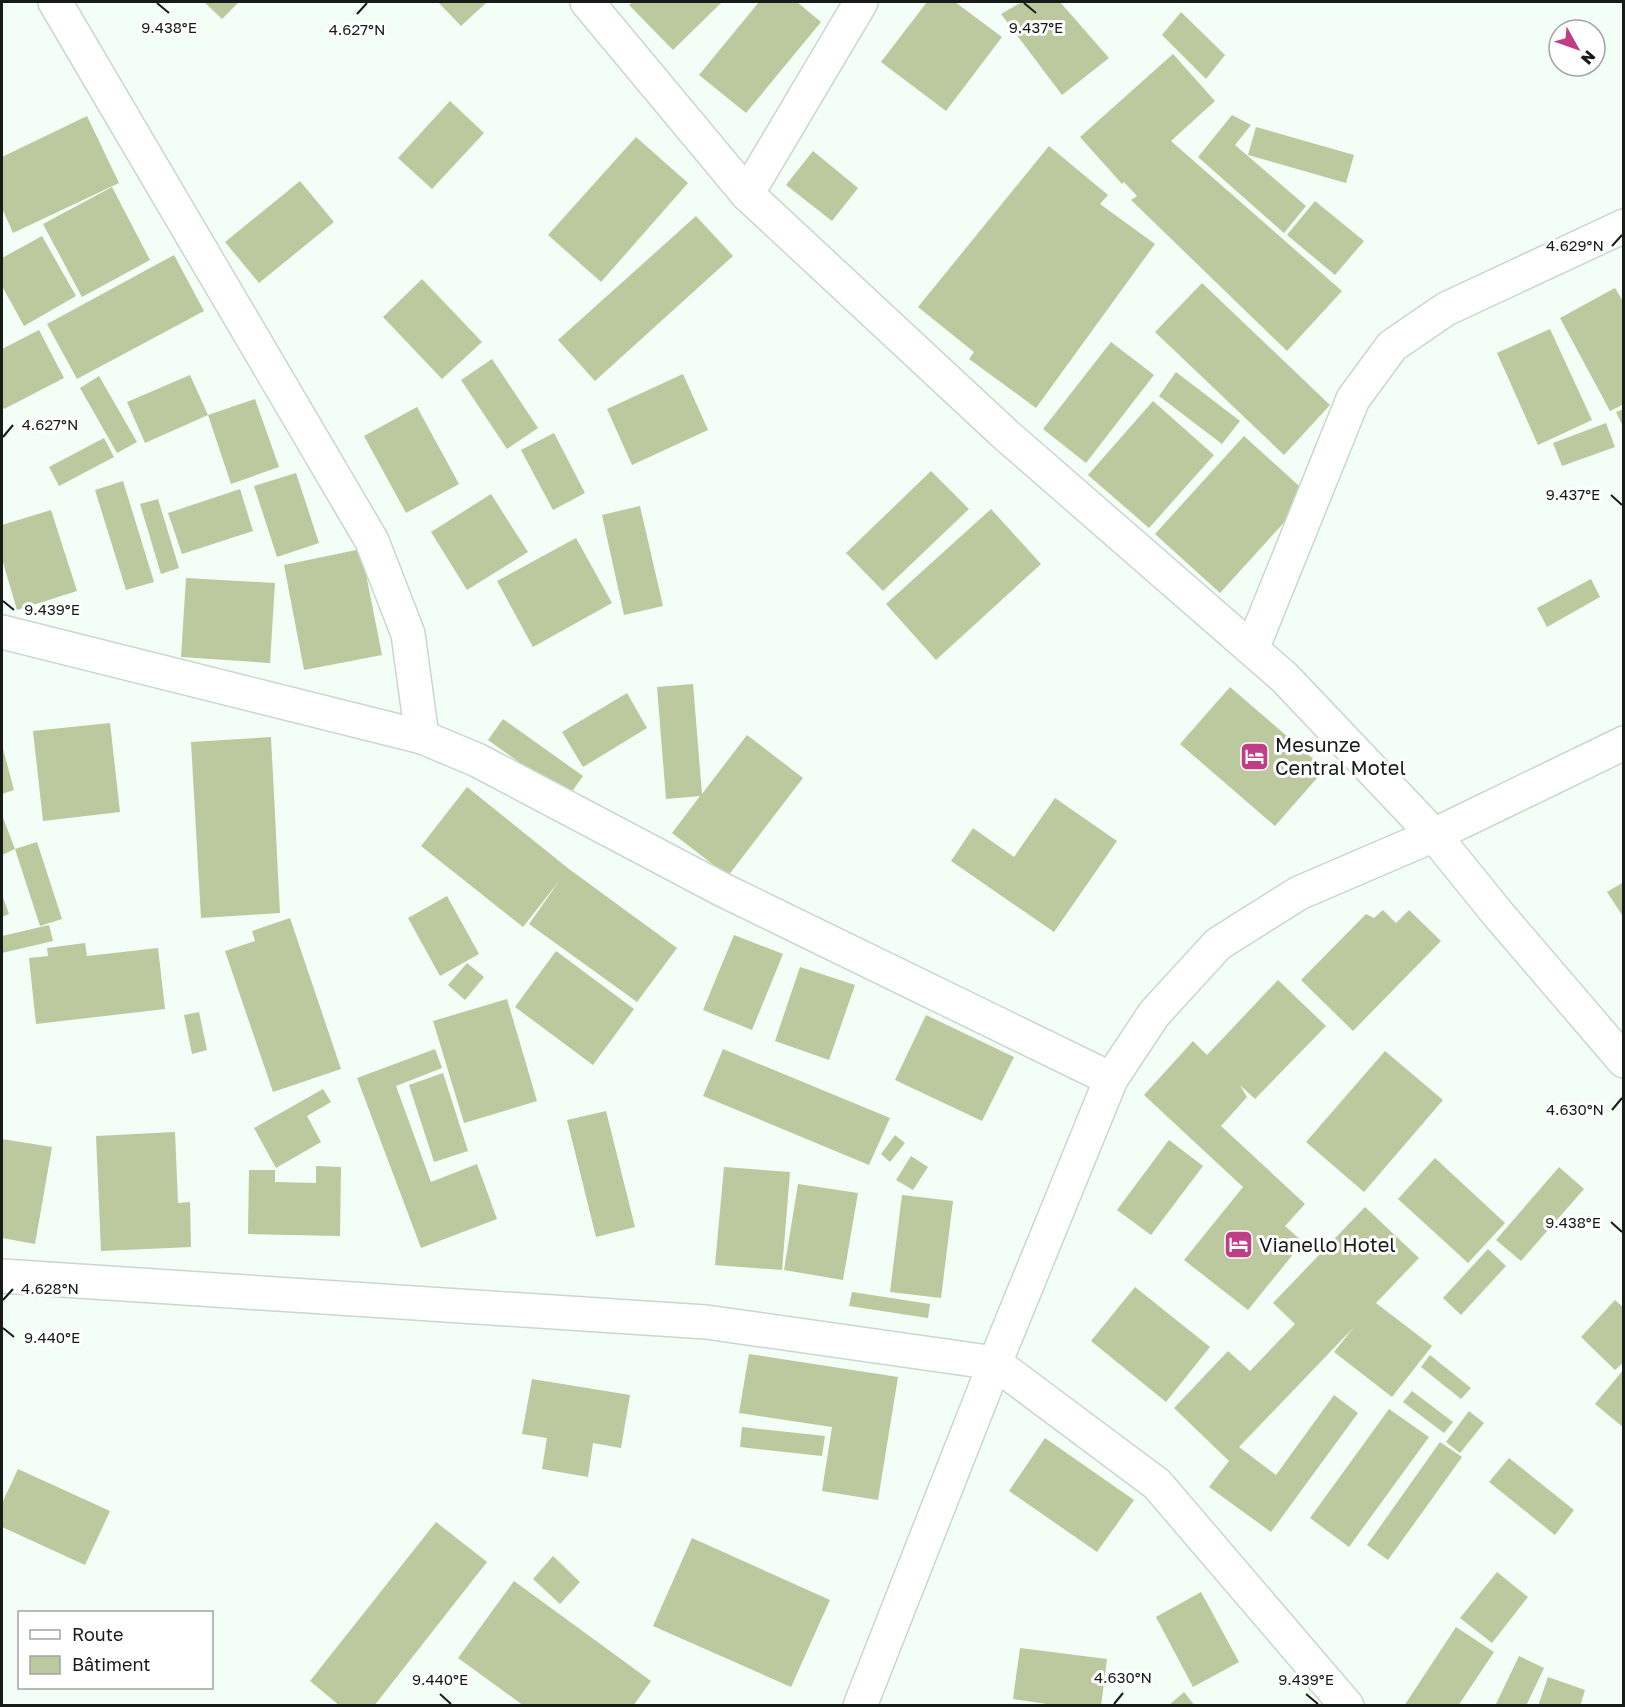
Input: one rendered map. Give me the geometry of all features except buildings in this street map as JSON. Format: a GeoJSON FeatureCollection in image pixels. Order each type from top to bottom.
{"type":"FeatureCollection","features":[{"type":"Feature","properties":{"kind":"street"},"geometry":{"type":"LineString","coordinates":[[56,2],[372,541],[408,634],[422,737]]}},
{"type":"Feature","properties":{"kind":"street"},"geometry":{"type":"LineString","coordinates":[[587,2],[747,194],[1006,435],[1284,677],[1434,835],[1623,1061]]}},
{"type":"Feature","properties":{"kind":"street"},"geometry":{"type":"LineString","coordinates":[[747,194],[861,2]]}},
{"type":"Feature","properties":{"kind":"street"},"geometry":{"type":"LineString","coordinates":[[1252,649],[1353,399],[1392,346],[1446,309],[1623,226]]}},
{"type":"Feature","properties":{"kind":"street"},"geometry":{"type":"LineString","coordinates":[[2,632],[422,737],[477,760],[723,890],[1111,1079]]}},
{"type":"Feature","properties":{"kind":"street"},"geometry":{"type":"LineString","coordinates":[[860,1706],[995,1363],[1111,1079],[1154,1014],[1218,944],[1299,893],[1434,835],[1623,743]]}},
{"type":"Feature","properties":{"kind":"street"},"geometry":{"type":"LineString","coordinates":[[2,1276],[706,1322],[995,1363],[1157,1484],[1347,1706]]}},
{"type":"Feature","properties":{"kind":"place","name":"Mesunze Central Motel"},"geometry":{"type":"Point","coordinates":[1254,756]}},
{"type":"Feature","properties":{"kind":"place","name":"Vianello Hotel"},"geometry":{"type":"Point","coordinates":[1238,1244]}}]}
